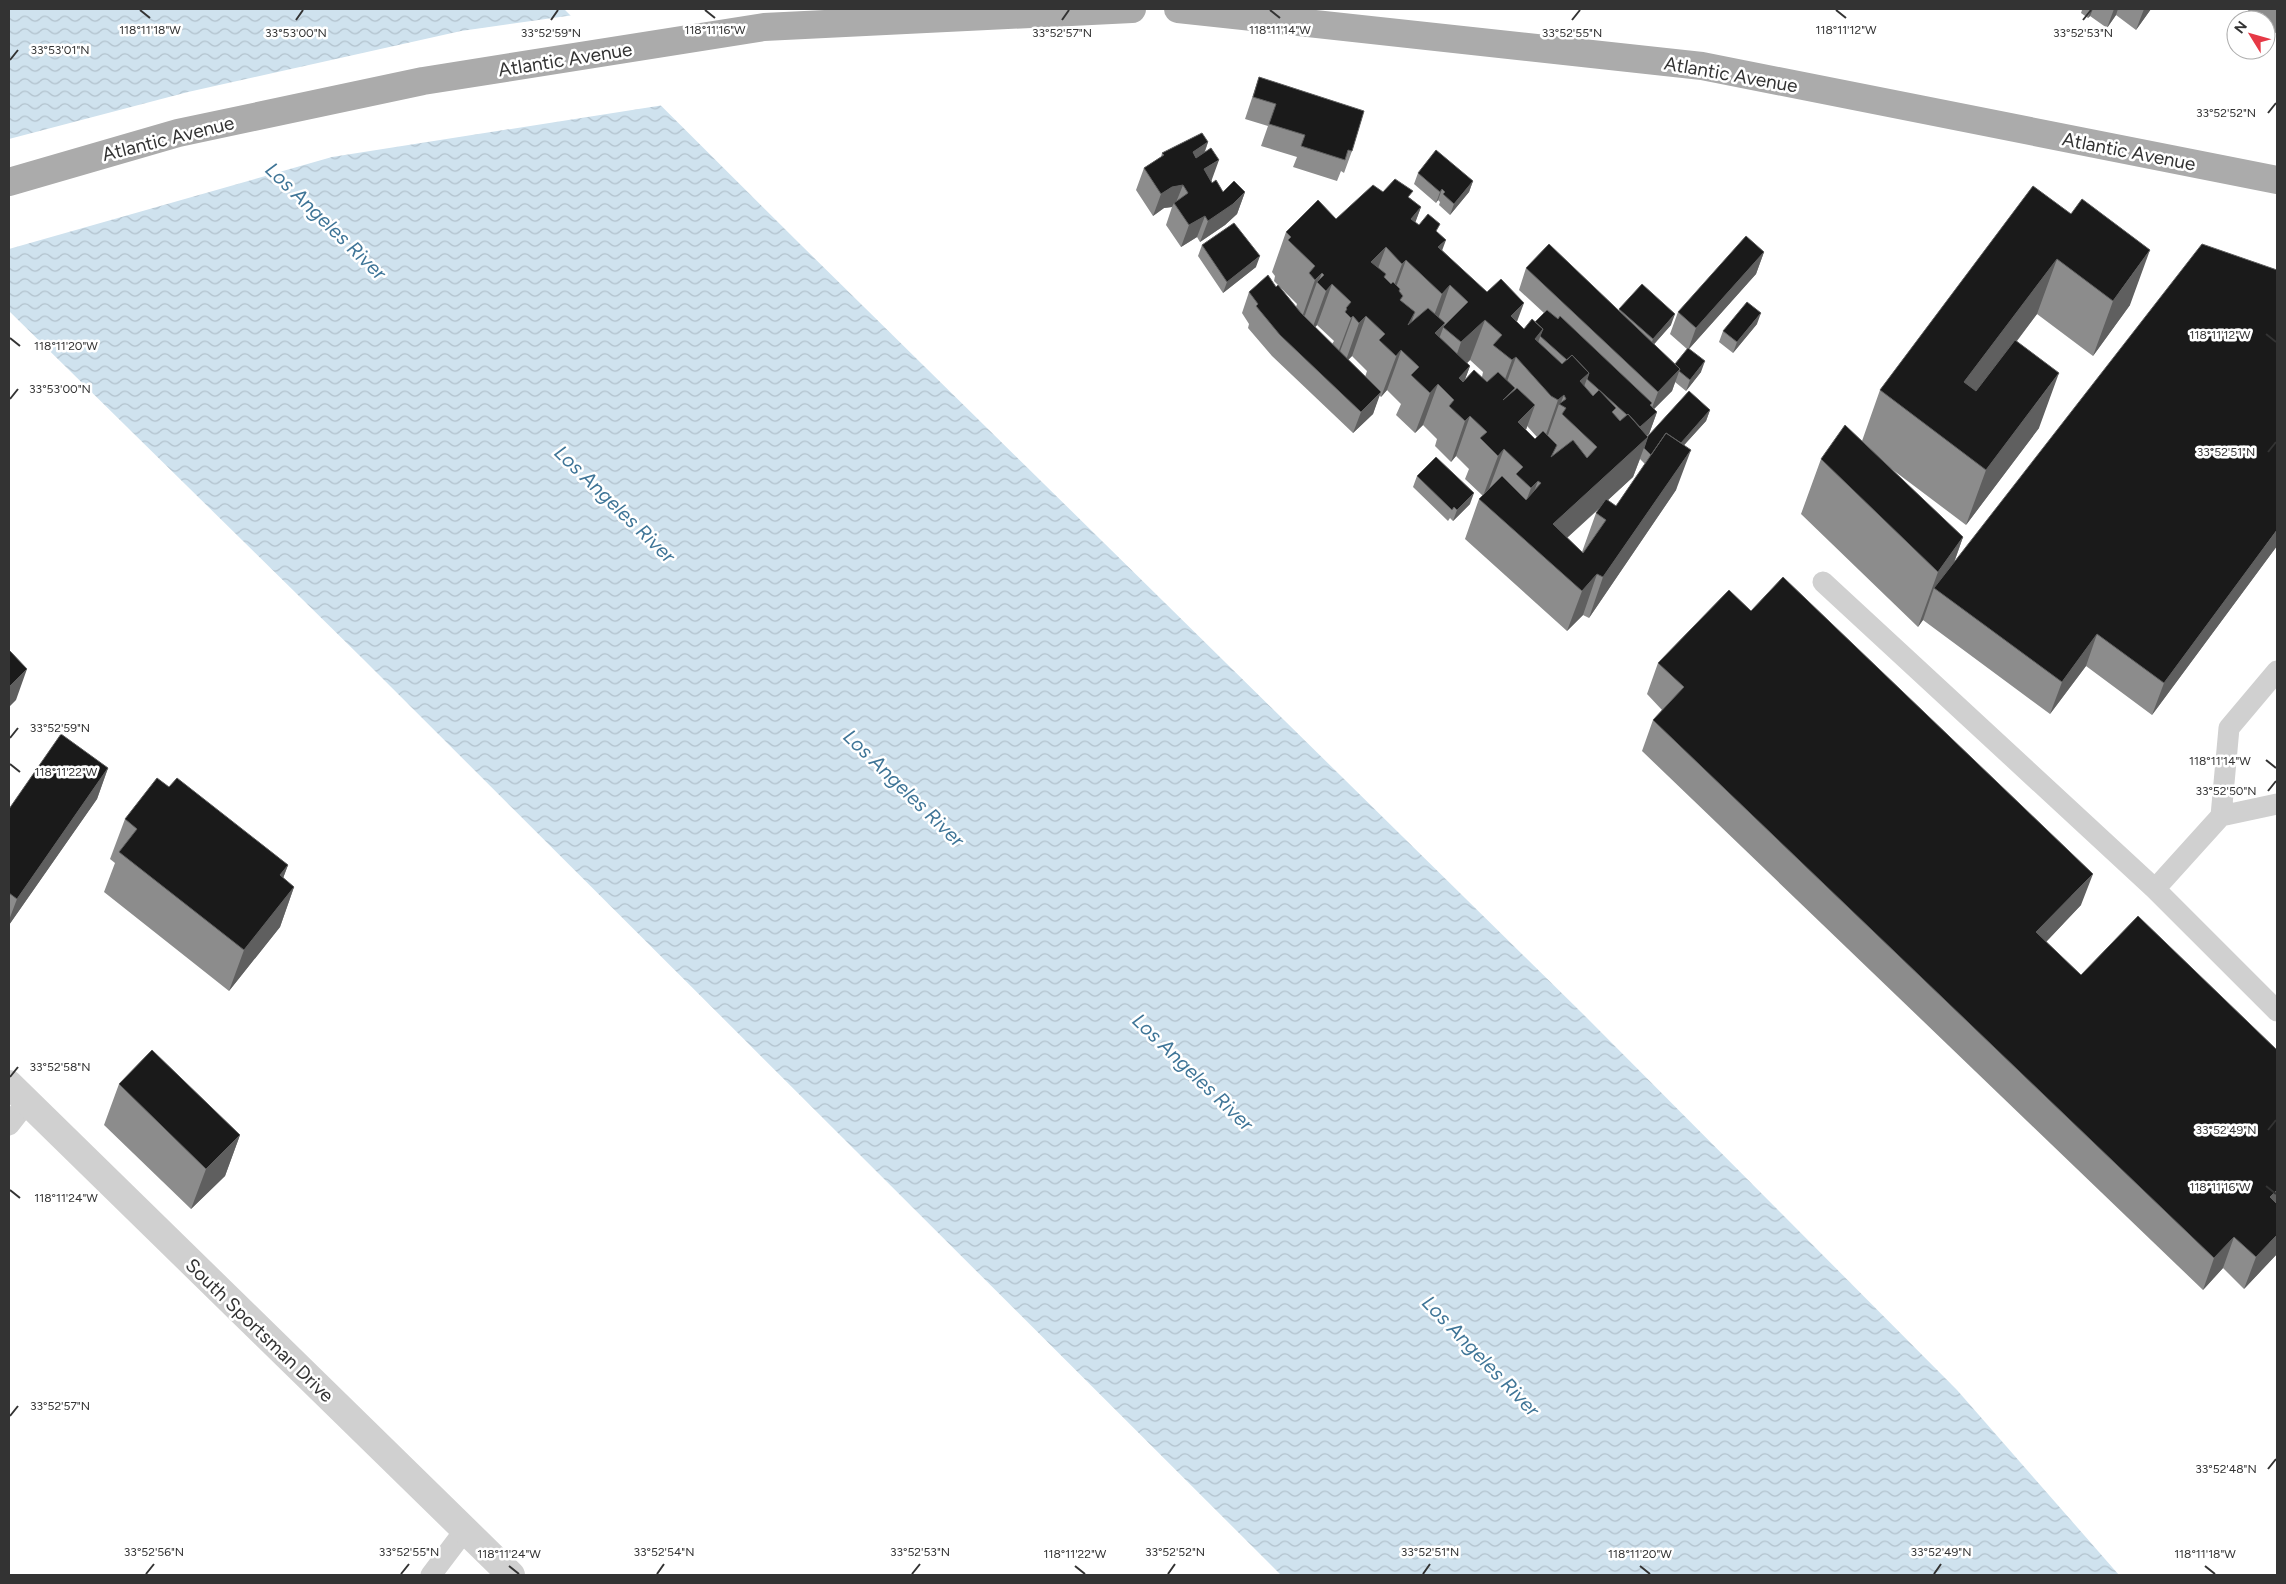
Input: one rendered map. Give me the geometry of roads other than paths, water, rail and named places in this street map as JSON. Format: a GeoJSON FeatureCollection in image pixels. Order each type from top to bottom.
{"type":"FeatureCollection","features":[{"type":"Feature","properties":{"kind":"main road","name":"Atlantic Avenue"},"geometry":{"type":"LineString","coordinates":[[9,182],[178,133],[414,83],[754,28],[1132,9]]}},
{"type":"Feature","properties":{"kind":"main road","name":"Atlantic Avenue"},"geometry":{"type":"LineString","coordinates":[[1178,9],[1702,66],[2277,178]]}},
{"type":"Feature","properties":{"kind":"street","name":"South Sportsman Drive"},"geometry":{"type":"LineString","coordinates":[[18,1093],[511,1575]]}},
{"type":"Feature","properties":{"kind":"lane"},"geometry":{"type":"LineString","coordinates":[[1823,582],[2155,889],[2277,1011]]}},
{"type":"Feature","properties":{"kind":"lane"},"geometry":{"type":"LineString","coordinates":[[2221,816],[2229,728],[2277,671]]}},
{"type":"Feature","properties":{"kind":"lane"},"geometry":{"type":"LineString","coordinates":[[2155,889],[2221,816],[2277,804]]}},
{"type":"Feature","properties":{"kind":"lane"},"geometry":{"type":"LineString","coordinates":[[9,1125],[18,1093]]}},
{"type":"Feature","properties":{"kind":"lane"},"geometry":{"type":"LineString","coordinates":[[431,1575],[465,1530]]}},
{"type":"Feature","properties":{"kind":"water","name":"Los Angeles River"},"geometry":{"type":"Polygon","coordinates":[[[9,9],[564,9],[800,244],[1583,1014],[1957,1390],[2119,1575],[1281,1575],[362,658],[9,311],[9,9]]]}}]}
